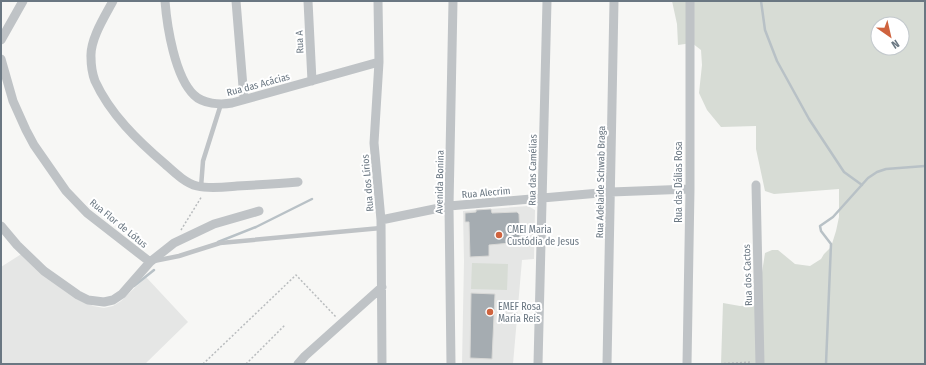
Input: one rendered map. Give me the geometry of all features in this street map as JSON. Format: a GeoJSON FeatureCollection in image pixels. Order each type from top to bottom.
{"type":"FeatureCollection","features":[{"type":"Feature","properties":{"kind":"street"},"geometry":{"type":"LineString","coordinates":[[1,40],[23,1]]}},
{"type":"Feature","properties":{"kind":"street"},"geometry":{"type":"LineString","coordinates":[[113,1],[103,19],[92,46],[90,56],[92,69],[95,81],[118,117],[136,137],[188,183],[204,187],[298,182]]}},
{"type":"Feature","properties":{"kind":"street","name":"Rua das Acácias"},"geometry":{"type":"LineString","coordinates":[[164,1],[166,19],[177,65],[186,87],[195,96],[215,104],[232,103],[379,62]]}},
{"type":"Feature","properties":{"kind":"street"},"geometry":{"type":"LineString","coordinates":[[236,1],[244,99]]}},
{"type":"Feature","properties":{"kind":"street","name":"Rua A"},"geometry":{"type":"LineString","coordinates":[[308,1],[312,81]]}},
{"type":"Feature","properties":{"kind":"street","name":"Rua dos Lírios"},"geometry":{"type":"LineString","coordinates":[[378,1],[379,62],[374,143],[381,224],[382,364]]}},
{"type":"Feature","properties":{"kind":"street","name":"Avenida Bonina"},"geometry":{"type":"LineString","coordinates":[[451,364],[449,206],[453,1]]}},
{"type":"Feature","properties":{"kind":"street","name":"Rua das Camélias"},"geometry":{"type":"LineString","coordinates":[[538,364],[547,1]]}},
{"type":"Feature","properties":{"kind":"street","name":"Rua Adelaide Schwab Braga"},"geometry":{"type":"LineString","coordinates":[[608,364],[614,1]]}},
{"type":"Feature","properties":{"kind":"street","name":"Rua das Dálias Rosa"},"geometry":{"type":"LineString","coordinates":[[687,364],[690,189],[690,1]]}},
{"type":"Feature","properties":{"kind":"street","name":"Rua Flor de Lótus"},"geometry":{"type":"LineString","coordinates":[[1,60],[13,101],[26,130],[34,145],[66,191],[88,213],[150,262]]}},
{"type":"Feature","properties":{"kind":"street","name":"Rua dos Cactos"},"geometry":{"type":"LineString","coordinates":[[756,185],[760,363]]}},
{"type":"Feature","properties":{"kind":"street","name":"Rua Alecrim"},"geometry":{"type":"LineString","coordinates":[[381,224],[449,206],[611,192],[690,189]]}},
{"type":"Feature","properties":{"kind":"street"},"geometry":{"type":"LineString","coordinates":[[1,226],[17,245],[44,271],[78,295],[96,302],[104,302],[113,300],[122,294],[150,262],[174,243],[194,233],[235,217],[259,211]]}},
{"type":"Feature","properties":{"kind":"street"},"geometry":{"type":"LineString","coordinates":[[298,364],[382,287]]}},
{"type":"Feature","properties":{"kind":"lane"},"geometry":{"type":"LineString","coordinates":[[204,187],[203,161],[220,104]]}},
{"type":"Feature","properties":{"kind":"lane","name":"Rua Flor de Lótus"},"geometry":{"type":"LineString","coordinates":[[150,262],[179,256],[220,243],[381,224]]}},
{"type":"Feature","properties":{"kind":"path"},"geometry":{"type":"LineString","coordinates":[[181,231],[204,187]]}},
{"type":"Feature","properties":{"kind":"path"},"geometry":{"type":"LineString","coordinates":[[203,364],[296,275],[342,324]]}},
{"type":"Feature","properties":{"kind":"path"},"geometry":{"type":"LineString","coordinates":[[246,364],[285,325]]}},
{"type":"Feature","properties":{"kind":"path"},"geometry":{"type":"LineString","coordinates":[[716,364],[760,363]]}},
{"type":"Feature","properties":{"kind":"shaded area"},"geometry":{"type":"Polygon","coordinates":[[[672,1],[925,1],[925,364],[721,364],[723,303],[740,306],[757,305],[765,253],[772,250],[778,250],[795,264],[810,266],[821,259],[831,247],[836,231],[839,217],[839,189],[774,194],[765,191],[756,149],[756,126],[721,127],[707,110],[699,93],[702,65],[701,50],[692,43],[678,45],[677,24],[672,1]]]}},
{"type":"Feature","properties":{"kind":"shaded area","name":"EMEF Rosa Maria Reis"},"geometry":{"type":"Polygon","coordinates":[[[528,206],[535,210],[534,259],[522,260],[513,364],[462,364],[464,261],[463,211],[528,206]]]}},
{"type":"Feature","properties":{"kind":"shaded area"},"geometry":{"type":"Polygon","coordinates":[[[23,253],[74,296],[93,306],[104,308],[113,306],[121,301],[146,277],[188,322],[145,364],[1,364],[1,267],[23,253]]]}},
{"type":"Feature","properties":{"kind":"shaded area"},"geometry":{"type":"Polygon","coordinates":[[[472,263],[508,264],[507,290],[471,289],[472,263]]]}},
{"type":"Feature","properties":{"kind":"building"},"geometry":{"type":"Polygon","coordinates":[[[491,209],[492,213],[517,212],[519,214],[520,240],[511,240],[511,243],[489,245],[489,256],[470,257],[469,222],[465,222],[465,213],[476,212],[476,210],[491,209]]]}},
{"type":"Feature","properties":{"kind":"building"},"geometry":{"type":"Polygon","coordinates":[[[471,293],[495,294],[492,359],[470,358],[471,293]]]}},
{"type":"Feature","properties":{"kind":"waterway"},"geometry":{"type":"LineString","coordinates":[[761,1],[765,30],[777,61],[809,119],[844,172],[862,185]]}},
{"type":"Feature","properties":{"kind":"waterway"},"geometry":{"type":"LineString","coordinates":[[826,364],[831,244],[821,231],[820,226],[833,217],[868,178],[877,172],[886,169],[925,166]]}},
{"type":"Feature","properties":{"kind":"waterway"},"geometry":{"type":"LineString","coordinates":[[218,242],[256,227],[312,199]]}},
{"type":"Feature","properties":{"kind":"waterway"},"geometry":{"type":"LineString","coordinates":[[134,286],[154,270]]}},
{"type":"Feature","properties":{"kind":"place","name":"CMEI Maria Custódia de Jesus"},"geometry":{"type":"Point","coordinates":[499,235]}},
{"type":"Feature","properties":{"kind":"place","name":"EMEF Rosa Maria Reis"},"geometry":{"type":"Point","coordinates":[490,312]}}]}
